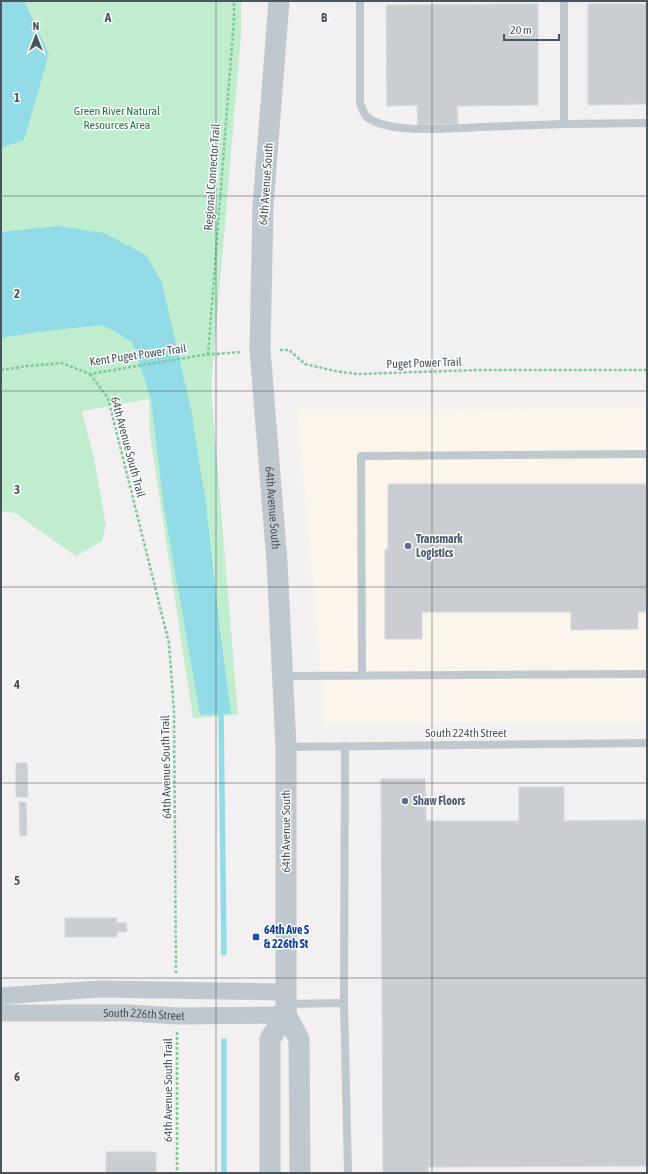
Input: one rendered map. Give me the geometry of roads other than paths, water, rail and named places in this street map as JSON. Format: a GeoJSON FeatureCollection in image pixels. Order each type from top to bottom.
{"type":"FeatureCollection","features":[{"type":"Feature","properties":{"kind":"street","name":"64th Avenue South"},"geometry":{"type":"LineString","coordinates":[[280,1],[263,206],[260,350],[277,562],[286,747],[286,1004],[299,1040],[300,1173]]}},
{"type":"Feature","properties":{"kind":"street","name":"South 226th Street"},"geometry":{"type":"LineString","coordinates":[[1,996],[99,989],[176,991],[286,1004]]}},
{"type":"Feature","properties":{"kind":"street","name":"South 226th Street"},"geometry":{"type":"LineString","coordinates":[[1,1013],[129,1013],[176,1016],[286,1004]]}},
{"type":"Feature","properties":{"kind":"street"},"geometry":{"type":"LineString","coordinates":[[270,1173],[270,1040],[286,1004]]}},
{"type":"Feature","properties":{"kind":"lane"},"geometry":{"type":"LineString","coordinates":[[360,1],[360,103],[367,116],[372,120],[396,127],[428,130],[564,124],[647,123]]}},
{"type":"Feature","properties":{"kind":"lane"},"geometry":{"type":"LineString","coordinates":[[564,1],[564,124]]}},
{"type":"Feature","properties":{"kind":"lane"},"geometry":{"type":"LineString","coordinates":[[362,675],[361,456],[647,454]]}},
{"type":"Feature","properties":{"kind":"lane"},"geometry":{"type":"LineString","coordinates":[[282,676],[647,674]]}},
{"type":"Feature","properties":{"kind":"lane","name":"South 224th Street"},"geometry":{"type":"LineString","coordinates":[[286,747],[647,744]]}},
{"type":"Feature","properties":{"kind":"lane"},"geometry":{"type":"LineString","coordinates":[[345,746],[344,1003],[348,1173]]}},
{"type":"Feature","properties":{"kind":"lane"},"geometry":{"type":"LineString","coordinates":[[286,1004],[344,1003]]}},
{"type":"Feature","properties":{"kind":"water"},"geometry":{"type":"Polygon","coordinates":[[[1,1],[24,1],[49,54],[24,140],[1,148],[1,1]]]}},
{"type":"Feature","properties":{"kind":"water"},"geometry":{"type":"Polygon","coordinates":[[[59,226],[104,233],[146,255],[162,283],[191,409],[206,504],[231,714],[200,715],[164,508],[151,399],[132,342],[103,325],[38,332],[1,338],[1,232],[59,226]]]}},
{"type":"Feature","properties":{"kind":"waterway"},"geometry":{"type":"LineString","coordinates":[[221,714],[224,953]]}},
{"type":"Feature","properties":{"kind":"waterway"},"geometry":{"type":"LineString","coordinates":[[224,1041],[224,1173]]}},
{"type":"Feature","properties":{"kind":"place","name":"Transmark Logistics"},"geometry":{"type":"Point","coordinates":[408,546]}},
{"type":"Feature","properties":{"kind":"place","name":"Shaw Floors"},"geometry":{"type":"Point","coordinates":[405,801]}},
{"type":"Feature","properties":{"kind":"place","name":"64th Ave S & 226th St"},"geometry":{"type":"Point","coordinates":[256,937]}},
{"type":"Feature","properties":{"kind":"park label","name":"Green River Natural Resources Area"},"geometry":{"type":"Point","coordinates":[117,118]}}]}
